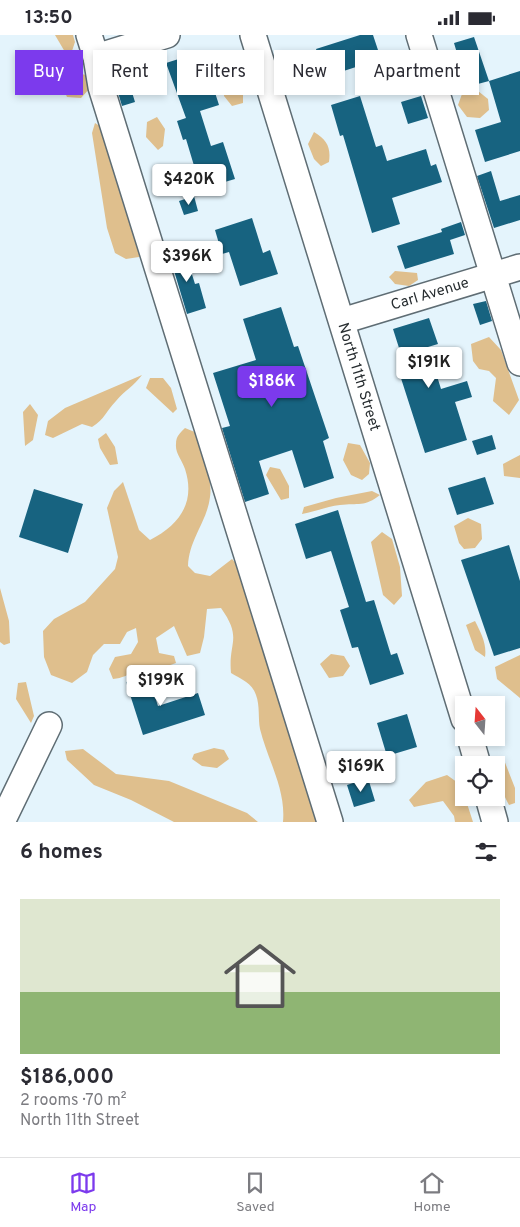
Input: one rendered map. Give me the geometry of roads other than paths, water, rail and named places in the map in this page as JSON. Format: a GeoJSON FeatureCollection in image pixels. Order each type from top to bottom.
{"type":"FeatureCollection","features":[{"type":"Feature","properties":{"kind":"street"},"geometry":{"type":"LineString","coordinates":[[167,35],[92,46],[101,87],[330,822]]}},
{"type":"Feature","properties":{"kind":"street","name":"North 11th Street"},"geometry":{"type":"LineString","coordinates":[[253,35],[457,696]]}},
{"type":"Feature","properties":{"kind":"street"},"geometry":{"type":"LineString","coordinates":[[419,35],[520,363]]}},
{"type":"Feature","properties":{"kind":"street","name":"Carl Avenue"},"geometry":{"type":"LineString","coordinates":[[342,321],[520,267]]}},
{"type":"Feature","properties":{"kind":"street"},"geometry":{"type":"LineString","coordinates":[[2,822],[49,725]]}},
{"type":"Feature","properties":{"kind":"street"},"geometry":{"type":"LineString","coordinates":[[491,806],[496,822]]}}]}
